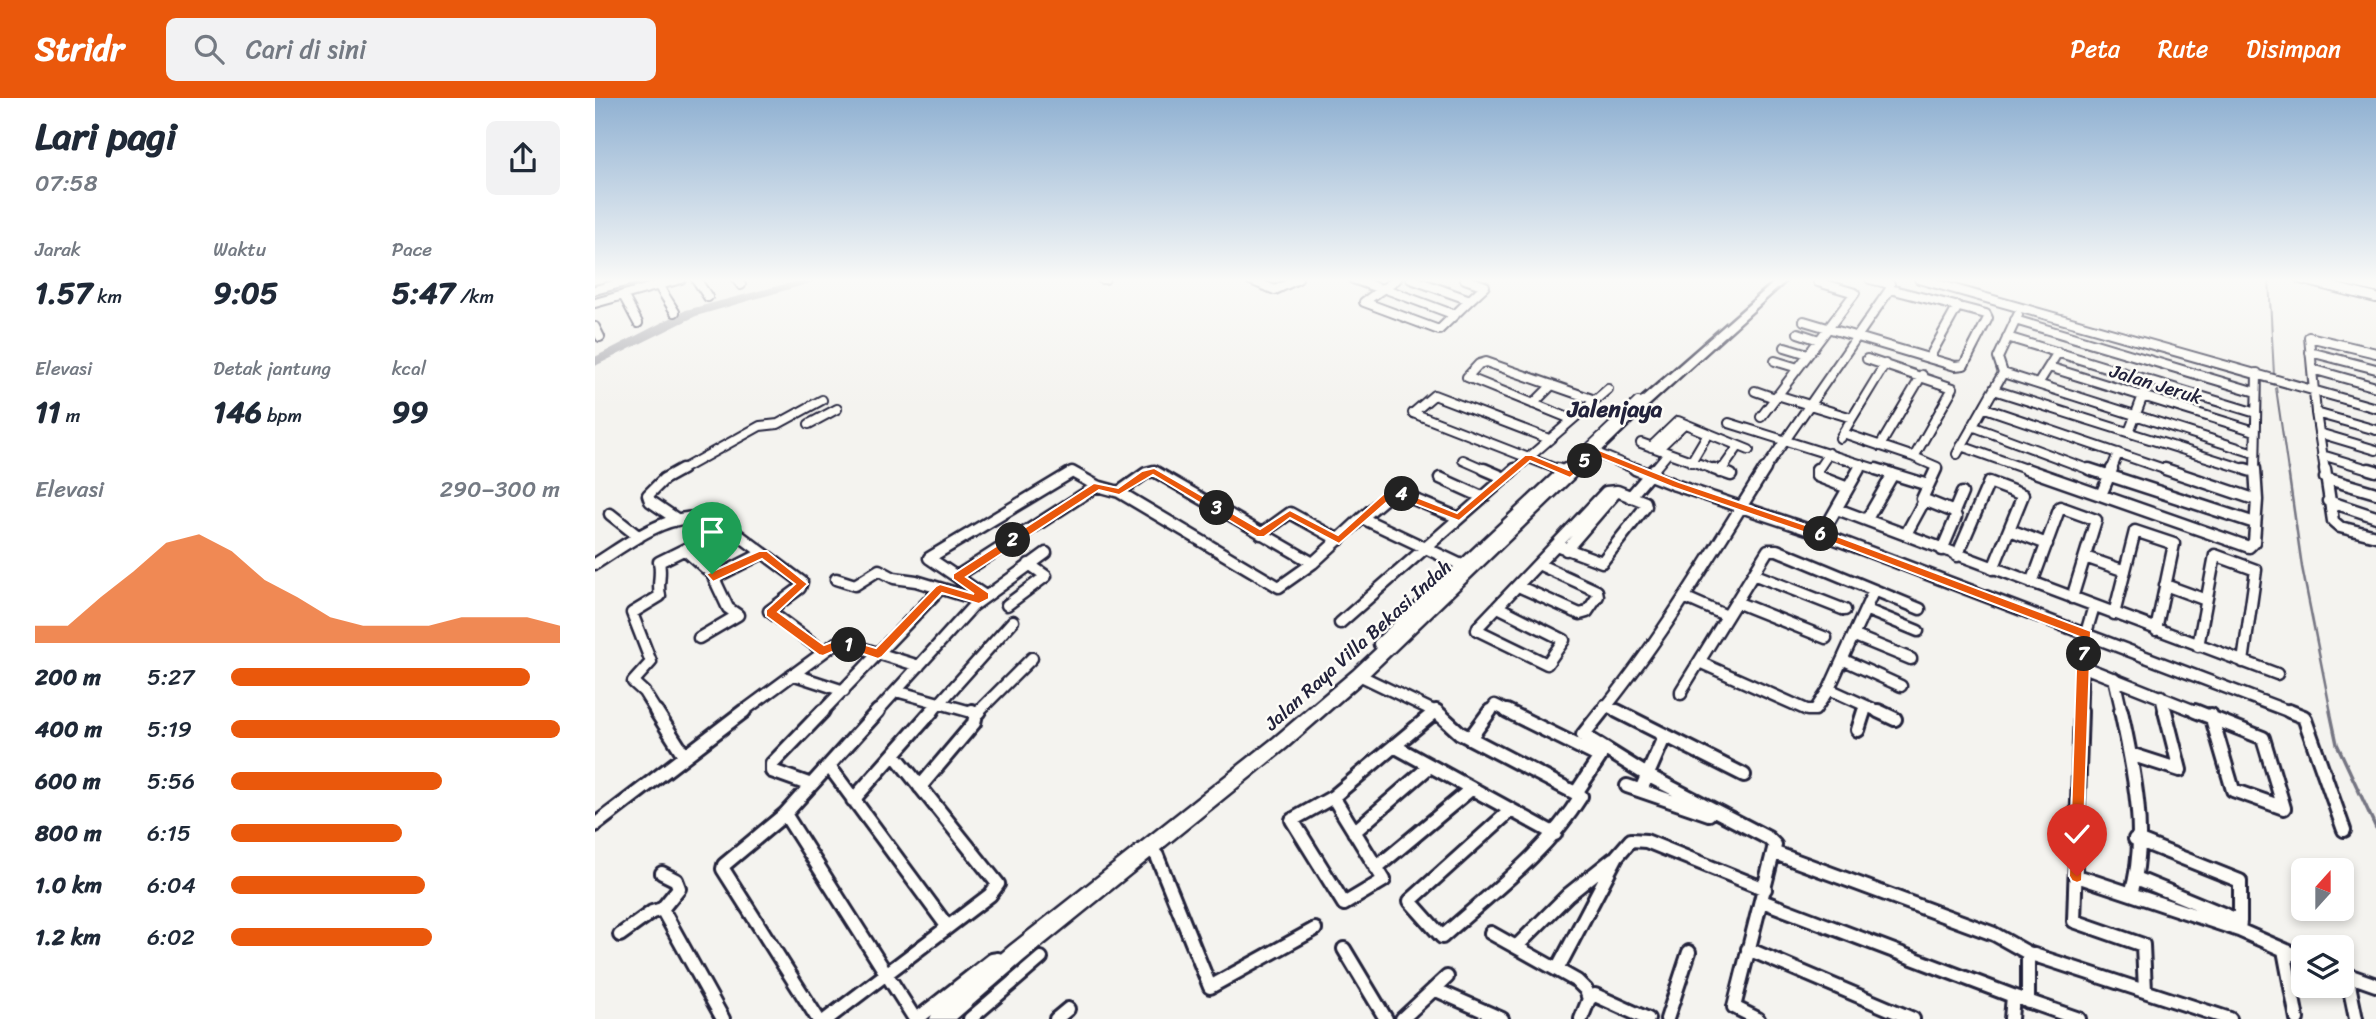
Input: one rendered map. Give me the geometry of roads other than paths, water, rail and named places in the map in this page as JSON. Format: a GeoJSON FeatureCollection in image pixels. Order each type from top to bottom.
{"type":"FeatureCollection","features":[{"type":"Feature","properties":{"kind":"main road","name":"Jalan Raya Villa Bekasi Indah"},"geometry":{"type":"LineString","coordinates":[[940,1019],[1011,958],[1280,743],[1359,675],[1467,567],[1567,473],[1594,452],[1736,322]]}},
{"type":"Feature","properties":{"kind":"street"},"geometry":{"type":"LineString","coordinates":[[1418,322],[1439,330],[1448,322]]}},
{"type":"Feature","properties":{"kind":"street"},"geometry":{"type":"LineString","coordinates":[[1807,322],[1957,366],[1964,365],[1986,322]]}},
{"type":"Feature","properties":{"kind":"street"},"geometry":{"type":"LineString","coordinates":[[1761,417],[1833,322]]}},
{"type":"Feature","properties":{"kind":"street"},"geometry":{"type":"LineString","coordinates":[[1758,1019],[1734,1008],[1775,845],[1584,738],[1585,731],[1626,682],[1685,597],[1783,441],[1867,322]]}},
{"type":"Feature","properties":{"kind":"street"},"geometry":{"type":"LineString","coordinates":[[1929,358],[1949,322]]}},
{"type":"Feature","properties":{"kind":"street"},"geometry":{"type":"LineString","coordinates":[[2014,322],[1998,358],[2003,373],[1959,450],[2101,495],[2246,547],[2252,546],[2254,542],[2257,500],[2254,453],[2257,373]]}},
{"type":"Feature","properties":{"kind":"street"},"geometry":{"type":"LineString","coordinates":[[2022,322],[2256,392]]}},
{"type":"Feature","properties":{"kind":"street"},"geometry":{"type":"LineString","coordinates":[[2073,322],[2376,408]]}},
{"type":"Feature","properties":{"kind":"street"},"geometry":{"type":"LineString","coordinates":[[595,327],[600,337]]}},
{"type":"Feature","properties":{"kind":"street"},"geometry":{"type":"LineString","coordinates":[[1798,333],[1819,340]]}},
{"type":"Feature","properties":{"kind":"street"},"geometry":{"type":"LineString","coordinates":[[2007,337],[2256,413]]}},
{"type":"Feature","properties":{"kind":"street"},"geometry":{"type":"LineString","coordinates":[[2376,353],[2309,337],[2328,501],[2335,524],[2376,536]]}},
{"type":"Feature","properties":{"kind":"street"},"geometry":{"type":"LineString","coordinates":[[1784,347],[1808,354]]}},
{"type":"Feature","properties":{"kind":"street"},"geometry":{"type":"LineString","coordinates":[[2038,384],[2058,352]]}},
{"type":"Feature","properties":{"kind":"street"},"geometry":{"type":"LineString","coordinates":[[2310,352],[2376,369]]}},
{"type":"Feature","properties":{"kind":"street"},"geometry":{"type":"LineString","coordinates":[[2124,373],[2131,355]]}},
{"type":"Feature","properties":{"kind":"street"},"geometry":{"type":"LineString","coordinates":[[1867,359],[1953,388],[1914,457]]}},
{"type":"Feature","properties":{"kind":"street"},"geometry":{"type":"LineString","coordinates":[[1775,361],[1798,368]]}},
{"type":"Feature","properties":{"kind":"street"},"geometry":{"type":"LineString","coordinates":[[1571,419],[1468,378],[1479,364],[1490,363],[1592,400]]}},
{"type":"Feature","properties":{"kind":"street"},"geometry":{"type":"LineString","coordinates":[[1885,365],[1842,436],[1914,457],[1937,467],[1922,498],[1924,501],[1906,534]]}},
{"type":"Feature","properties":{"kind":"street","name":"Jalan Jeruk"},"geometry":{"type":"LineString","coordinates":[[2049,367],[2255,430]]}},
{"type":"Feature","properties":{"kind":"street"},"geometry":{"type":"LineString","coordinates":[[2312,369],[2376,387]]}},
{"type":"Feature","properties":{"kind":"street"},"geometry":{"type":"LineString","coordinates":[[2003,373],[2254,453]]}},
{"type":"Feature","properties":{"kind":"street"},"geometry":{"type":"LineString","coordinates":[[1880,446],[1921,375]]}},
{"type":"Feature","properties":{"kind":"street"},"geometry":{"type":"LineString","coordinates":[[2129,432],[2149,380]]}},
{"type":"Feature","properties":{"kind":"street"},"geometry":{"type":"LineString","coordinates":[[1533,404],[1552,385]]}},
{"type":"Feature","properties":{"kind":"street"},"geometry":{"type":"LineString","coordinates":[[1340,623],[1608,388]]}},
{"type":"Feature","properties":{"kind":"street"},"geometry":{"type":"LineString","coordinates":[[1994,390],[2255,472]]}},
{"type":"Feature","properties":{"kind":"street"},"geometry":{"type":"LineString","coordinates":[[1755,391],[1852,418]]}},
{"type":"Feature","properties":{"kind":"street"},"geometry":{"type":"LineString","coordinates":[[1549,439],[1433,395],[1413,413],[1567,473],[1638,402]]}},
{"type":"Feature","properties":{"kind":"street"},"geometry":{"type":"LineString","coordinates":[[675,518],[650,501],[648,495],[664,479],[760,426],[774,426],[823,400]]}},
{"type":"Feature","properties":{"kind":"street"},"geometry":{"type":"LineString","coordinates":[[1985,408],[2257,500]]}},
{"type":"Feature","properties":{"kind":"street"},"geometry":{"type":"LineString","coordinates":[[795,415],[813,426],[837,409]]}},
{"type":"Feature","properties":{"kind":"street"},"geometry":{"type":"LineString","coordinates":[[2316,413],[2376,430]]}},
{"type":"Feature","properties":{"kind":"street"},"geometry":{"type":"LineString","coordinates":[[1729,423],[1928,485]]}},
{"type":"Feature","properties":{"kind":"street"},"geometry":{"type":"LineString","coordinates":[[1654,448],[1683,425],[1749,450]]}},
{"type":"Feature","properties":{"kind":"street"},"geometry":{"type":"LineString","coordinates":[[1972,426],[2108,475],[2255,523]]}},
{"type":"Feature","properties":{"kind":"street"},"geometry":{"type":"LineString","coordinates":[[2319,433],[2376,450]]}},
{"type":"Feature","properties":{"kind":"street"},"geometry":{"type":"LineString","coordinates":[[1691,461],[1707,435]]}},
{"type":"Feature","properties":{"kind":"street"},"geometry":{"type":"LineString","coordinates":[[1641,443],[1731,475]]}},
{"type":"Feature","properties":{"kind":"street"},"geometry":{"type":"LineString","coordinates":[[1720,472],[1738,447]]}},
{"type":"Feature","properties":{"kind":"street"},"geometry":{"type":"LineString","coordinates":[[1594,452],[1647,474],[1822,534],[2304,717],[2344,830]]}},
{"type":"Feature","properties":{"kind":"street"},"geometry":{"type":"LineString","coordinates":[[1630,496],[1668,453]]}},
{"type":"Feature","properties":{"kind":"street"},"geometry":{"type":"LineString","coordinates":[[1829,453],[1817,469],[1817,476],[1848,488]]}},
{"type":"Feature","properties":{"kind":"street"},"geometry":{"type":"LineString","coordinates":[[2101,495],[2118,453]]}},
{"type":"Feature","properties":{"kind":"street"},"geometry":{"type":"LineString","coordinates":[[2322,454],[2376,471]]}},
{"type":"Feature","properties":{"kind":"street"},"geometry":{"type":"LineString","coordinates":[[1463,460],[1505,478]]}},
{"type":"Feature","properties":{"kind":"street"},"geometry":{"type":"LineString","coordinates":[[1822,534],[1862,464]]}},
{"type":"Feature","properties":{"kind":"street"},"geometry":{"type":"LineString","coordinates":[[1119,492],[1146,473],[1154,471],[1313,563]]}},
{"type":"Feature","properties":{"kind":"street"},"geometry":{"type":"LineString","coordinates":[[982,598],[957,576],[929,558],[1069,473],[1097,486],[1119,492],[1277,586],[1285,586],[1394,491],[1459,517]]}},
{"type":"Feature","properties":{"kind":"street"},"geometry":{"type":"LineString","coordinates":[[1867,519],[1893,474]]}},
{"type":"Feature","properties":{"kind":"street"},"geometry":{"type":"LineString","coordinates":[[1440,478],[1482,497]]}},
{"type":"Feature","properties":{"kind":"street"},"geometry":{"type":"LineString","coordinates":[[2325,478],[2376,494]]}},
{"type":"Feature","properties":{"kind":"street"},"geometry":{"type":"LineString","coordinates":[[1957,556],[1989,482],[2023,495],[1993,569]]}},
{"type":"Feature","properties":{"kind":"street"},"geometry":{"type":"LineString","coordinates":[[957,576],[1097,486]]}},
{"type":"Feature","properties":{"kind":"street"},"geometry":{"type":"LineString","coordinates":[[1566,550],[1616,491]]}},
{"type":"Feature","properties":{"kind":"street"},"geometry":{"type":"LineString","coordinates":[[1498,607],[1562,638],[1564,643],[1545,665],[1478,632],[1478,627],[1606,492],[1616,491],[1645,502],[1646,506],[1602,562],[1556,545]]}},
{"type":"Feature","properties":{"kind":"street"},"geometry":{"type":"LineString","coordinates":[[1954,512],[1962,493]]}},
{"type":"Feature","properties":{"kind":"street"},"geometry":{"type":"LineString","coordinates":[[1924,501],[1954,512],[1957,517],[1942,550]]}},
{"type":"Feature","properties":{"kind":"street"},"geometry":{"type":"LineString","coordinates":[[2328,501],[2376,517]]}},
{"type":"Feature","properties":{"kind":"street"},"geometry":{"type":"LineString","coordinates":[[2032,583],[2060,507],[2096,520],[2072,598]]}},
{"type":"Feature","properties":{"kind":"street"},"geometry":{"type":"LineString","coordinates":[[1837,509],[2277,674]]}},
{"type":"Feature","properties":{"kind":"street"},"geometry":{"type":"LineString","coordinates":[[1261,534],[1290,513],[1339,540]]}},
{"type":"Feature","properties":{"kind":"street"},"geometry":{"type":"LineString","coordinates":[[610,514],[639,537]]}},
{"type":"Feature","properties":{"kind":"street"},"geometry":{"type":"LineString","coordinates":[[597,559],[675,518],[708,515],[803,584],[770,613],[823,651]]}},
{"type":"Feature","properties":{"kind":"street"},"geometry":{"type":"LineString","coordinates":[[1362,518],[1467,567],[1379,643]]}},
{"type":"Feature","properties":{"kind":"street"},"geometry":{"type":"LineString","coordinates":[[684,755],[667,725],[648,704],[644,692],[633,682],[651,662],[632,614],[660,596],[658,588],[662,573],[658,563],[728,528]]}},
{"type":"Feature","properties":{"kind":"street"},"geometry":{"type":"LineString","coordinates":[[2010,530],[2047,544]]}},
{"type":"Feature","properties":{"kind":"street"},"geometry":{"type":"LineString","coordinates":[[2114,614],[2135,531],[2174,544],[2156,630]]}},
{"type":"Feature","properties":{"kind":"street"},"geometry":{"type":"LineString","coordinates":[[1681,694],[1768,550],[1772,549],[1920,609]]}},
{"type":"Feature","properties":{"kind":"street"},"geometry":{"type":"LineString","coordinates":[[685,550],[713,578],[728,608],[738,615],[699,638]]}},
{"type":"Feature","properties":{"kind":"street"},"geometry":{"type":"LineString","coordinates":[[818,1019],[723,869],[725,864],[785,814],[982,598],[1046,553]]}},
{"type":"Feature","properties":{"kind":"street"},"geometry":{"type":"LineString","coordinates":[[713,578],[763,554]]}},
{"type":"Feature","properties":{"kind":"street"},"geometry":{"type":"LineString","coordinates":[[2197,646],[2215,555],[2256,570],[2243,663]]}},
{"type":"Feature","properties":{"kind":"street"},"geometry":{"type":"LineString","coordinates":[[2085,557],[2125,571]]}},
{"type":"Feature","properties":{"kind":"street"},"geometry":{"type":"LineString","coordinates":[[1007,605],[1046,576],[1030,564]]}},
{"type":"Feature","properties":{"kind":"street"},"geometry":{"type":"LineString","coordinates":[[1518,586],[1580,614],[1587,612],[1598,596],[1597,591],[1538,564]]}},
{"type":"Feature","properties":{"kind":"street"},"geometry":{"type":"LineString","coordinates":[[836,579],[848,586],[854,586],[879,570],[894,578],[982,598]]}},
{"type":"Feature","properties":{"kind":"street"},"geometry":{"type":"LineString","coordinates":[[1753,574],[1846,610]]}},
{"type":"Feature","properties":{"kind":"street"},"geometry":{"type":"LineString","coordinates":[[2165,585],[2206,600]]}},
{"type":"Feature","properties":{"kind":"street"},"geometry":{"type":"LineString","coordinates":[[811,785],[772,771],[771,767],[940,589]]}},
{"type":"Feature","properties":{"kind":"street"},"geometry":{"type":"LineString","coordinates":[[1699,662],[1811,711],[1818,709],[1844,660],[1874,590]]}},
{"type":"Feature","properties":{"kind":"street"},"geometry":{"type":"LineString","coordinates":[[1685,597],[1727,616]]}},
{"type":"Feature","properties":{"kind":"street"},"geometry":{"type":"LineString","coordinates":[[1736,602],[1826,638]]}},
{"type":"Feature","properties":{"kind":"street"},"geometry":{"type":"LineString","coordinates":[[2094,606],[2083,643],[2074,921],[2143,945],[2145,991]]}},
{"type":"Feature","properties":{"kind":"street"},"geometry":{"type":"LineString","coordinates":[[1867,610],[1918,631]]}},
{"type":"Feature","properties":{"kind":"street"},"geometry":{"type":"LineString","coordinates":[[853,800],[1013,621]]}},
{"type":"Feature","properties":{"kind":"street"},"geometry":{"type":"LineString","coordinates":[[1855,636],[1912,659]]}},
{"type":"Feature","properties":{"kind":"street"},"geometry":{"type":"LineString","coordinates":[[595,825],[823,651],[842,642],[919,666]]}},
{"type":"Feature","properties":{"kind":"street"},"geometry":{"type":"LineString","coordinates":[[921,787],[974,723],[976,714],[1032,658]]}},
{"type":"Feature","properties":{"kind":"street"},"geometry":{"type":"LineString","coordinates":[[1844,660],[1901,686]]}},
{"type":"Feature","properties":{"kind":"street"},"geometry":{"type":"LineString","coordinates":[[2084,667],[2210,715],[2263,738],[2284,808],[2233,790],[2210,715]]}},
{"type":"Feature","properties":{"kind":"street"},"geometry":{"type":"LineString","coordinates":[[792,674],[844,691]]}},
{"type":"Feature","properties":{"kind":"street"},"geometry":{"type":"LineString","coordinates":[[1359,675],[1436,711],[1460,733],[1581,796],[1572,813],[1555,834],[1442,937],[1410,901],[1510,811]]}},
{"type":"Feature","properties":{"kind":"street"},"geometry":{"type":"LineString","coordinates":[[2114,678],[2137,789],[2136,878],[2131,894]]}},
{"type":"Feature","properties":{"kind":"street"},"geometry":{"type":"LineString","coordinates":[[1829,689],[1895,719]]}},
{"type":"Feature","properties":{"kind":"street"},"geometry":{"type":"LineString","coordinates":[[896,691],[971,710],[976,714]]}},
{"type":"Feature","properties":{"kind":"street"},"geometry":{"type":"LineString","coordinates":[[2130,754],[2180,770],[2161,696]]}},
{"type":"Feature","properties":{"kind":"street"},"geometry":{"type":"LineString","coordinates":[[1470,738],[1495,705],[1600,757],[1576,793]]}},
{"type":"Feature","properties":{"kind":"street"},"geometry":{"type":"LineString","coordinates":[[1605,705],[1744,775]]}},
{"type":"Feature","properties":{"kind":"street"},"geometry":{"type":"LineString","coordinates":[[1858,730],[1866,706]]}},
{"type":"Feature","properties":{"kind":"street"},"geometry":{"type":"LineString","coordinates":[[1333,797],[1384,880],[1344,904],[1292,820],[1333,797],[1436,711]]}},
{"type":"Feature","properties":{"kind":"street"},"geometry":{"type":"LineString","coordinates":[[1641,790],[1665,735]]}},
{"type":"Feature","properties":{"kind":"street"},"geometry":{"type":"LineString","coordinates":[[1396,747],[1555,834]]}},
{"type":"Feature","properties":{"kind":"street"},"geometry":{"type":"LineString","coordinates":[[827,1019],[990,895],[998,884],[894,754]]}},
{"type":"Feature","properties":{"kind":"street"},"geometry":{"type":"LineString","coordinates":[[829,766],[947,926]]}},
{"type":"Feature","properties":{"kind":"street"},"geometry":{"type":"LineString","coordinates":[[1354,832],[1430,766]]}},
{"type":"Feature","properties":{"kind":"street"},"geometry":{"type":"LineString","coordinates":[[1627,786],[1736,823]]}},
{"type":"Feature","properties":{"kind":"street"},"geometry":{"type":"LineString","coordinates":[[1376,868],[1471,789]]}},
{"type":"Feature","properties":{"kind":"street"},"geometry":{"type":"LineString","coordinates":[[785,814],[916,1019],[992,960],[1011,958],[1024,974]]}},
{"type":"Feature","properties":{"kind":"street"},"geometry":{"type":"LineString","coordinates":[[1517,946],[1569,895],[1617,856],[1631,840],[1638,839],[1763,895],[2028,1002],[2079,1019]]}},
{"type":"Feature","properties":{"kind":"street"},"geometry":{"type":"LineString","coordinates":[[2135,839],[2240,881],[2240,926]]}},
{"type":"Feature","properties":{"kind":"street"},"geometry":{"type":"LineString","coordinates":[[1150,848],[1157,856],[1210,987],[1315,929]]}},
{"type":"Feature","properties":{"kind":"street"},"geometry":{"type":"LineString","coordinates":[[1775,853],[1994,934],[2028,953],[2230,1019]]}},
{"type":"Feature","properties":{"kind":"street"},"geometry":{"type":"LineString","coordinates":[[1558,968],[1617,856]]}},
{"type":"Feature","properties":{"kind":"street"},"geometry":{"type":"LineString","coordinates":[[620,935],[652,912],[662,909],[675,896],[679,888],[675,880],[662,873]]}},
{"type":"Feature","properties":{"kind":"street"},"geometry":{"type":"LineString","coordinates":[[2077,876],[2240,926]]}},
{"type":"Feature","properties":{"kind":"street"},"geometry":{"type":"LineString","coordinates":[[2136,878],[2291,953]]}},
{"type":"Feature","properties":{"kind":"street"},"geometry":{"type":"LineString","coordinates":[[662,909],[723,1019]]}},
{"type":"Feature","properties":{"kind":"street"},"geometry":{"type":"LineString","coordinates":[[1491,933],[1577,981],[1586,990],[1589,999],[1581,1019]]}},
{"type":"Feature","properties":{"kind":"street"},"geometry":{"type":"LineString","coordinates":[[1344,949],[1385,1019]]}},
{"type":"Feature","properties":{"kind":"street"},"geometry":{"type":"LineString","coordinates":[[1748,949],[1913,1019]]}},
{"type":"Feature","properties":{"kind":"street"},"geometry":{"type":"LineString","coordinates":[[2284,950],[2297,1019]]}},
{"type":"Feature","properties":{"kind":"street"},"geometry":{"type":"LineString","coordinates":[[1667,1019],[1689,952]]}},
{"type":"Feature","properties":{"kind":"street"},"geometry":{"type":"LineString","coordinates":[[2028,953],[2028,1002]]}},
{"type":"Feature","properties":{"kind":"street"},"geometry":{"type":"LineString","coordinates":[[970,1019],[1041,958]]}},
{"type":"Feature","properties":{"kind":"street"},"geometry":{"type":"LineString","coordinates":[[1402,1019],[1447,977]]}},
{"type":"Feature","properties":{"kind":"street"},"geometry":{"type":"LineString","coordinates":[[2354,977],[2376,985]]}},
{"type":"Feature","properties":{"kind":"street"},"geometry":{"type":"LineString","coordinates":[[1434,989],[1501,1019]]}},
{"type":"Feature","properties":{"kind":"street"},"geometry":{"type":"LineString","coordinates":[[1589,999],[1598,996],[1648,1019]]}},
{"type":"Feature","properties":{"kind":"street"},"geometry":{"type":"LineString","coordinates":[[2011,1019],[2013,996]]}},
{"type":"Feature","properties":{"kind":"street"},"geometry":{"type":"LineString","coordinates":[[2350,998],[2356,1019]]}},
{"type":"Feature","properties":{"kind":"street"},"geometry":{"type":"LineString","coordinates":[[1056,1019],[1068,1009]]}},
{"type":"Feature","properties":{"kind":"waterway"},"geometry":{"type":"LineString","coordinates":[[595,362],[673,322]]}},
{"type":"Feature","properties":{"kind":"waterway"},"geometry":{"type":"LineString","coordinates":[[2271,322],[2274,375]]}},
{"type":"Feature","properties":{"kind":"waterway"},"geometry":{"type":"LineString","coordinates":[[2276,388],[2288,471]]}},
{"type":"Feature","properties":{"kind":"waterway"},"geometry":{"type":"LineString","coordinates":[[2288,469],[2302,567],[2331,713]]}},
{"type":"Feature","properties":{"kind":"waterway"},"geometry":{"type":"LineString","coordinates":[[2330,711],[2337,744],[2376,828]]}},
{"type":"Feature","properties":{"kind":"district","name":"Jalenjaya"},"geometry":{"type":"Point","coordinates":[1615,409]}}]}
